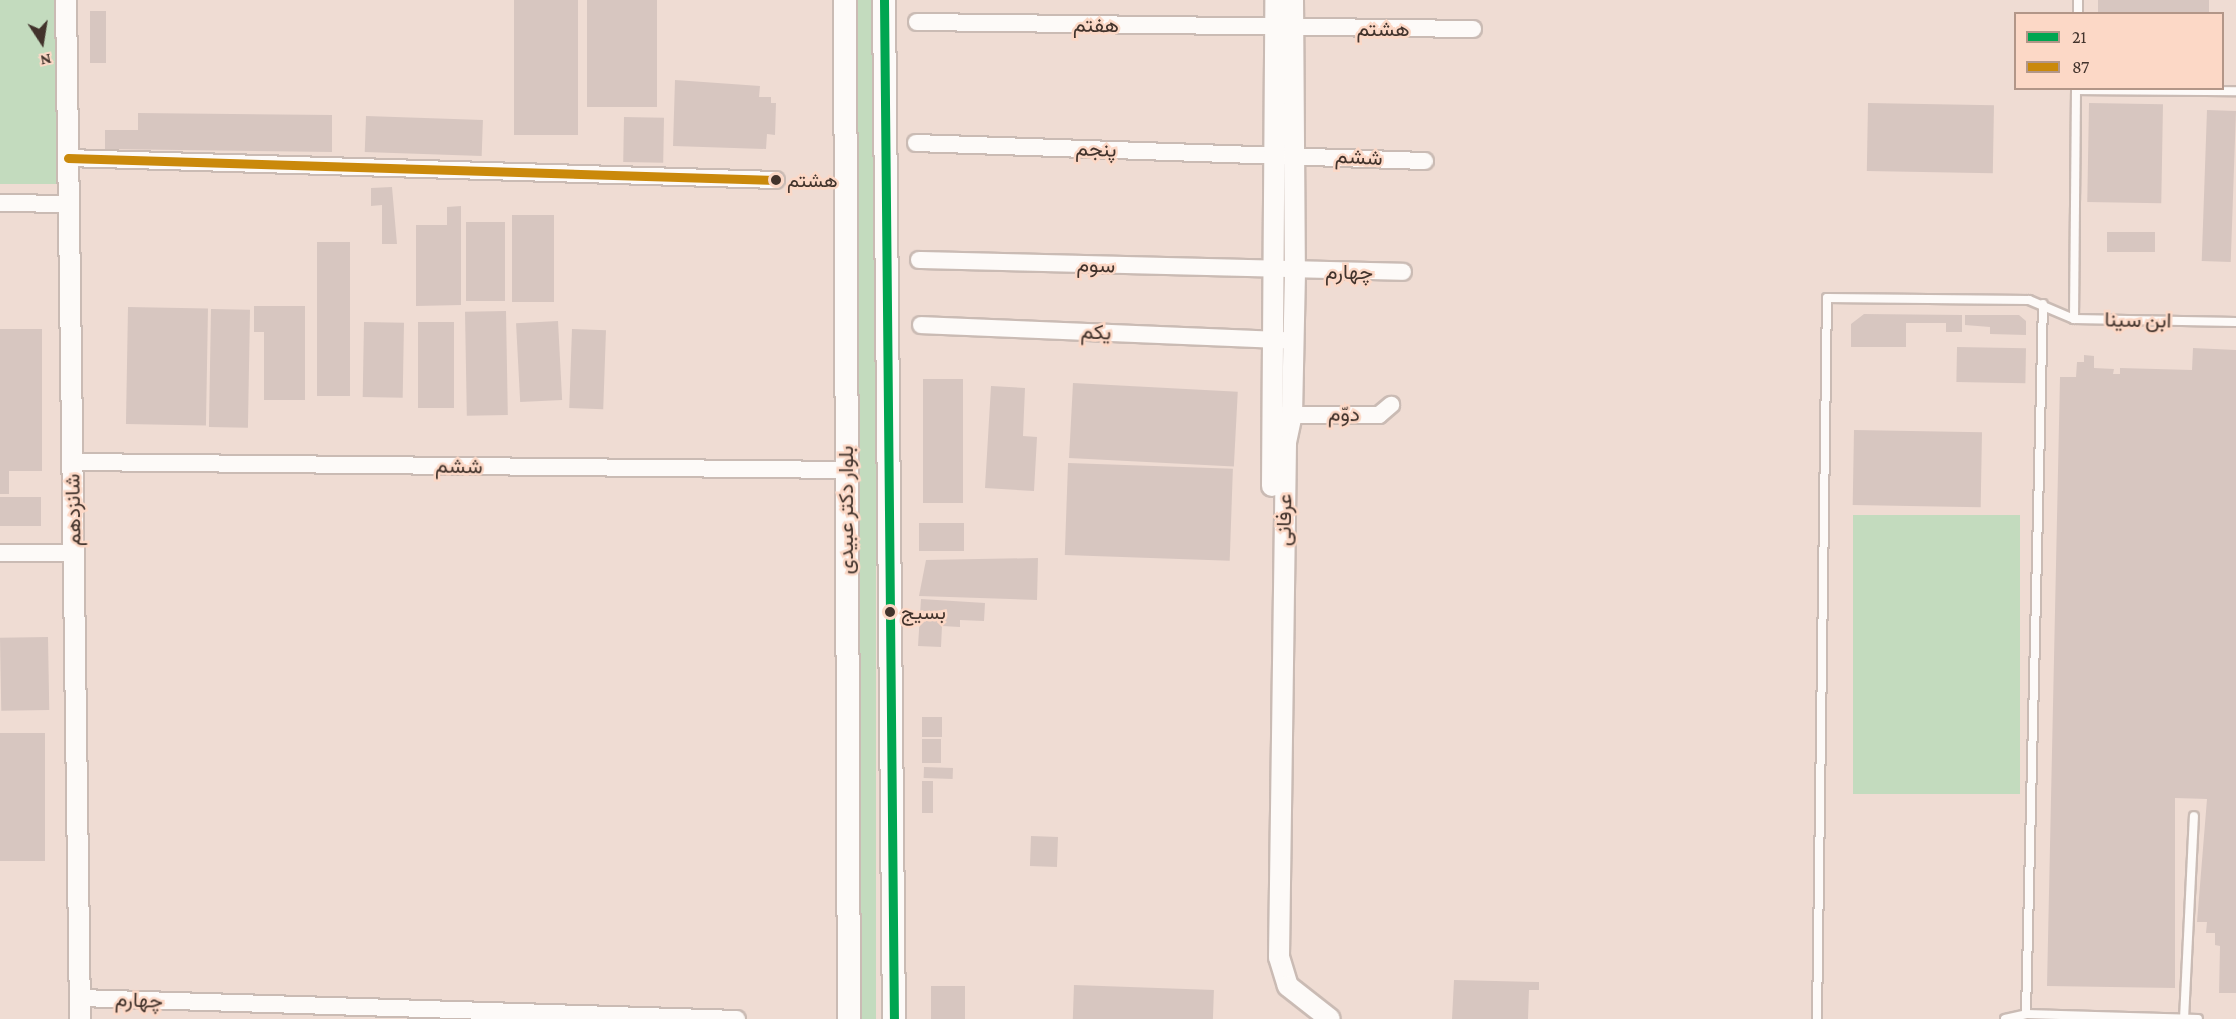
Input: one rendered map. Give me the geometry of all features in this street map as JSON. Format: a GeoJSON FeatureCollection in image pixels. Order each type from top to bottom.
{"type":"FeatureCollection","features":[{"type":"Feature","properties":{"kind":"main road","name":"بلوار دکتر عبیدی"},"geometry":{"type":"LineString","coordinates":[[845,0],[849,1019]]}},
{"type":"Feature","properties":{"kind":"main road","name":"بلوار دکتر عبیدی"},"geometry":{"type":"LineString","coordinates":[[884,0],[894,1019]]}},
{"type":"Feature","properties":{"kind":"street","name":"شانزدهم"},"geometry":{"type":"LineString","coordinates":[[66,0],[80,1019]]}},
{"type":"Feature","properties":{"kind":"street","name":"عرفانی"},"geometry":{"type":"LineString","coordinates":[[1275,0],[1284,28],[1285,154],[1294,272],[1292,414],[1286,443],[1279,957],[1288,986],[1330,1019]]}},
{"type":"Feature","properties":{"kind":"street","name":"عرفانی"},"geometry":{"type":"LineString","coordinates":[[1284,28],[1293,0]]}},
{"type":"Feature","properties":{"kind":"street","name":"هفتم"},"geometry":{"type":"LineString","coordinates":[[917,22],[1284,28]]}},
{"type":"Feature","properties":{"kind":"street","name":"هشتم"},"geometry":{"type":"LineString","coordinates":[[1284,28],[1473,29]]}},
{"type":"Feature","properties":{"kind":"street","name":"پنجم"},"geometry":{"type":"LineString","coordinates":[[916,143],[1285,154]]}},
{"type":"Feature","properties":{"kind":"street","name":"ششم"},"geometry":{"type":"LineString","coordinates":[[1285,154],[1425,161]]}},
{"type":"Feature","properties":{"kind":"street","name":"عرفانی"},"geometry":{"type":"LineString","coordinates":[[1285,154],[1272,271],[1269,945],[1278,979],[1299,1007],[1316,1019]]}},
{"type":"Feature","properties":{"kind":"street"},"geometry":{"type":"LineString","coordinates":[[68,158],[777,180]]}},
{"type":"Feature","properties":{"kind":"street"},"geometry":{"type":"LineString","coordinates":[[0,203],[69,204]]}},
{"type":"Feature","properties":{"kind":"street","name":"سوم"},"geometry":{"type":"LineString","coordinates":[[919,260],[1294,272]]}},
{"type":"Feature","properties":{"kind":"street","name":"چهارم"},"geometry":{"type":"LineString","coordinates":[[1294,272],[1403,272]]}},
{"type":"Feature","properties":{"kind":"street","name":"یکم"},"geometry":{"type":"LineString","coordinates":[[921,325],[1293,340]]}},
{"type":"Feature","properties":{"kind":"street","name":"دوّم"},"geometry":{"type":"LineString","coordinates":[[1272,415],[1379,415],[1391,405]]}},
{"type":"Feature","properties":{"kind":"street","name":"ششم"},"geometry":{"type":"LineString","coordinates":[[72,462],[846,470]]}},
{"type":"Feature","properties":{"kind":"street"},"geometry":{"type":"LineString","coordinates":[[0,553],[74,553]]}},
{"type":"Feature","properties":{"kind":"street","name":"چهارم"},"geometry":{"type":"LineString","coordinates":[[80,999],[737,1019]]}},
{"type":"Feature","properties":{"kind":"lane"},"geometry":{"type":"LineString","coordinates":[[2074,319],[2076,90]]}},
{"type":"Feature","properties":{"kind":"lane","name":"ابن سینا"},"geometry":{"type":"LineString","coordinates":[[1817,1019],[1827,298],[2029,300],[2074,319],[2236,322]]}},
{"type":"Feature","properties":{"kind":"lane"},"geometry":{"type":"LineString","coordinates":[[2026,1014],[2043,304]]}},
{"type":"Feature","properties":{"kind":"lane"},"geometry":{"type":"LineString","coordinates":[[2184,1019],[2194,816]]}},
{"type":"Feature","properties":{"kind":"lane"},"geometry":{"type":"LineString","coordinates":[[2005,1019],[2026,1014],[2198,1019]]}},
{"type":"Feature","properties":{"kind":"green space"},"geometry":{"type":"Polygon","coordinates":[[[0,0],[56,0],[56,184],[0,184],[0,0]]]}},
{"type":"Feature","properties":{"kind":"green space"},"geometry":{"type":"Polygon","coordinates":[[[851,0],[876,0],[876,1019],[851,1019],[851,0]]]}},
{"type":"Feature","properties":{"kind":"green space"},"geometry":{"type":"Polygon","coordinates":[[[1853,515],[2020,515],[2020,794],[1853,794],[1853,515]]]}},
{"type":"Feature","properties":{"kind":"building"},"geometry":{"type":"Polygon","coordinates":[[[514,0],[578,0],[578,135],[514,135],[514,0]]]}},
{"type":"Feature","properties":{"kind":"building"},"geometry":{"type":"Polygon","coordinates":[[[587,0],[657,0],[657,107],[587,107],[587,0]]]}},
{"type":"Feature","properties":{"kind":"building"},"geometry":{"type":"Polygon","coordinates":[[[2098,0],[2209,0],[2209,12],[2098,12],[2098,0]]]}},
{"type":"Feature","properties":{"kind":"building"},"geometry":{"type":"Polygon","coordinates":[[[90,11],[106,11],[106,63],[90,63],[90,11]]]}},
{"type":"Feature","properties":{"kind":"building"},"geometry":{"type":"Polygon","coordinates":[[[675,80],[760,86],[759,97],[771,97],[771,103],[776,103],[775,135],[767,134],[766,149],[673,146],[675,80]]]}},
{"type":"Feature","properties":{"kind":"building"},"geometry":{"type":"Polygon","coordinates":[[[1868,103],[1994,105],[1993,173],[1867,171],[1868,103]]]}},
{"type":"Feature","properties":{"kind":"building"},"geometry":{"type":"Polygon","coordinates":[[[2089,103],[2163,104],[2161,203],[2087,202],[2089,103]]]}},
{"type":"Feature","properties":{"kind":"building"},"geometry":{"type":"Polygon","coordinates":[[[2207,110],[2236,111],[2231,262],[2202,261],[2207,110]]]}},
{"type":"Feature","properties":{"kind":"building"},"geometry":{"type":"Polygon","coordinates":[[[138,113],[332,115],[332,152],[105,149],[105,130],[138,130],[138,113]]]}},
{"type":"Feature","properties":{"kind":"building"},"geometry":{"type":"Polygon","coordinates":[[[366,116],[483,120],[482,156],[365,152],[366,116]]]}},
{"type":"Feature","properties":{"kind":"building"},"geometry":{"type":"Polygon","coordinates":[[[624,117],[664,118],[663,163],[623,162],[624,117]]]}},
{"type":"Feature","properties":{"kind":"building"},"geometry":{"type":"Polygon","coordinates":[[[392,187],[397,244],[382,244],[382,205],[371,206],[371,188],[392,187]]]}},
{"type":"Feature","properties":{"kind":"building"},"geometry":{"type":"Polygon","coordinates":[[[461,206],[461,305],[416,306],[416,225],[447,225],[447,207],[461,206]]]}},
{"type":"Feature","properties":{"kind":"building"},"geometry":{"type":"Polygon","coordinates":[[[512,215],[554,215],[554,302],[512,302],[512,215]]]}},
{"type":"Feature","properties":{"kind":"building"},"geometry":{"type":"Polygon","coordinates":[[[466,222],[505,222],[505,301],[466,301],[466,222]]]}},
{"type":"Feature","properties":{"kind":"building"},"geometry":{"type":"Polygon","coordinates":[[[2107,232],[2155,232],[2155,252],[2107,252],[2107,232]]]}},
{"type":"Feature","properties":{"kind":"building"},"geometry":{"type":"Polygon","coordinates":[[[317,242],[350,242],[350,396],[317,396],[317,242]]]}},
{"type":"Feature","properties":{"kind":"building"},"geometry":{"type":"Polygon","coordinates":[[[254,306],[305,306],[305,400],[264,400],[264,332],[254,332],[254,306]]]}},
{"type":"Feature","properties":{"kind":"building"},"geometry":{"type":"Polygon","coordinates":[[[128,307],[208,308],[206,425],[126,424],[128,307]]]}},
{"type":"Feature","properties":{"kind":"building"},"geometry":{"type":"Polygon","coordinates":[[[211,309],[250,310],[248,428],[209,427],[211,309]]]}},
{"type":"Feature","properties":{"kind":"building"},"geometry":{"type":"Polygon","coordinates":[[[506,311],[508,415],[467,416],[465,312],[506,311]]]}},
{"type":"Feature","properties":{"kind":"building"},"geometry":{"type":"Polygon","coordinates":[[[1864,314],[1962,315],[1962,332],[1946,332],[1946,323],[1906,323],[1906,347],[1851,347],[1851,324],[1864,314]]]}},
{"type":"Feature","properties":{"kind":"building"},"geometry":{"type":"Polygon","coordinates":[[[1965,315],[2019,315],[2026,321],[2026,335],[1990,334],[1990,327],[1965,325],[1965,315]]]}},
{"type":"Feature","properties":{"kind":"building"},"geometry":{"type":"Polygon","coordinates":[[[558,321],[562,400],[520,402],[516,323],[558,321]]]}},
{"type":"Feature","properties":{"kind":"building"},"geometry":{"type":"Polygon","coordinates":[[[364,322],[404,323],[403,398],[363,397],[364,322]]]}},
{"type":"Feature","properties":{"kind":"building"},"geometry":{"type":"Polygon","coordinates":[[[418,322],[454,322],[454,408],[418,408],[418,322]]]}},
{"type":"Feature","properties":{"kind":"building"},"geometry":{"type":"Polygon","coordinates":[[[0,329],[42,329],[42,471],[9,471],[9,494],[0,494],[0,329]]]}},
{"type":"Feature","properties":{"kind":"building"},"geometry":{"type":"Polygon","coordinates":[[[572,329],[606,330],[603,409],[569,408],[572,329]]]}},
{"type":"Feature","properties":{"kind":"building"},"geometry":{"type":"Polygon","coordinates":[[[1957,347],[2026,348],[2025,383],[1956,382],[1957,347]]]}},
{"type":"Feature","properties":{"kind":"building"},"geometry":{"type":"Polygon","coordinates":[[[2193,348],[2236,350],[2236,993],[2219,993],[2220,946],[2215,945],[2215,933],[2206,933],[2207,922],[2197,922],[2207,799],[2175,798],[2175,988],[2047,986],[2060,377],[2076,377],[2077,362],[2084,362],[2084,355],[2094,356],[2094,368],[2114,369],[2113,374],[2120,374],[2120,368],[2192,370],[2193,348]]]}},
{"type":"Feature","properties":{"kind":"building"},"geometry":{"type":"Polygon","coordinates":[[[923,379],[963,379],[963,503],[923,503],[923,379]]]}},
{"type":"Feature","properties":{"kind":"building"},"geometry":{"type":"Polygon","coordinates":[[[1073,383],[1238,392],[1234,467],[1069,458],[1073,383]]]}},
{"type":"Feature","properties":{"kind":"building"},"geometry":{"type":"Polygon","coordinates":[[[991,386],[1025,388],[1023,436],[1037,437],[1034,491],[985,488],[991,386]]]}},
{"type":"Feature","properties":{"kind":"building"},"geometry":{"type":"Polygon","coordinates":[[[1854,430],[1982,432],[1981,507],[1853,505],[1854,430]]]}},
{"type":"Feature","properties":{"kind":"building"},"geometry":{"type":"Polygon","coordinates":[[[1068,463],[1233,469],[1230,561],[1065,555],[1068,463]]]}},
{"type":"Feature","properties":{"kind":"building"},"geometry":{"type":"Polygon","coordinates":[[[0,497],[41,497],[41,526],[0,526],[0,497]]]}},
{"type":"Feature","properties":{"kind":"building"},"geometry":{"type":"Polygon","coordinates":[[[919,523],[964,523],[964,551],[919,551],[919,523]]]}},
{"type":"Feature","properties":{"kind":"building"},"geometry":{"type":"Polygon","coordinates":[[[1038,558],[1037,600],[919,596],[926,560],[1038,558]]]}},
{"type":"Feature","properties":{"kind":"building"},"geometry":{"type":"Polygon","coordinates":[[[921,599],[985,603],[984,621],[960,620],[960,627],[942,626],[941,647],[918,646],[921,599]]]}},
{"type":"Feature","properties":{"kind":"building"},"geometry":{"type":"Polygon","coordinates":[[[48,637],[49,710],[1,711],[0,638],[48,637]]]}},
{"type":"Feature","properties":{"kind":"building"},"geometry":{"type":"Polygon","coordinates":[[[922,717],[942,717],[942,737],[922,737],[922,717]]]}},
{"type":"Feature","properties":{"kind":"building"},"geometry":{"type":"Polygon","coordinates":[[[0,733],[45,733],[45,861],[0,861],[0,733]]]}},
{"type":"Feature","properties":{"kind":"building"},"geometry":{"type":"Polygon","coordinates":[[[922,739],[941,739],[941,763],[922,763],[922,739]]]}},
{"type":"Feature","properties":{"kind":"building"},"geometry":{"type":"Polygon","coordinates":[[[924,767],[953,768],[953,779],[924,778],[924,767]]]}},
{"type":"Feature","properties":{"kind":"building"},"geometry":{"type":"Polygon","coordinates":[[[922,781],[933,781],[933,813],[922,813],[922,781]]]}},
{"type":"Feature","properties":{"kind":"building"},"geometry":{"type":"Polygon","coordinates":[[[1031,836],[1058,837],[1057,867],[1030,866],[1031,836]]]}},
{"type":"Feature","properties":{"kind":"building"},"geometry":{"type":"Polygon","coordinates":[[[1454,980],[1539,982],[1539,990],[1529,990],[1528,1019],[1452,1019],[1454,980]]]}},
{"type":"Feature","properties":{"kind":"building"},"geometry":{"type":"Polygon","coordinates":[[[1074,985],[1214,990],[1213,1019],[1073,1019],[1074,985]]]}},
{"type":"Feature","properties":{"kind":"building"},"geometry":{"type":"Polygon","coordinates":[[[931,986],[965,986],[965,1019],[931,1019],[931,986]]]}},
{"type":"Feature","properties":{"kind":"transit line","name":"21"},"geometry":{"type":"LineString","coordinates":[[884,0],[894,1019]]}},
{"type":"Feature","properties":{"kind":"transit line","name":"87"},"geometry":{"type":"LineString","coordinates":[[68,158],[776,180]]}},
{"type":"Feature","properties":{"kind":"place","name":"هشتم"},"geometry":{"type":"Point","coordinates":[776,180]}},
{"type":"Feature","properties":{"kind":"place","name":"بسیج"},"geometry":{"type":"Point","coordinates":[890,612]}}]}
